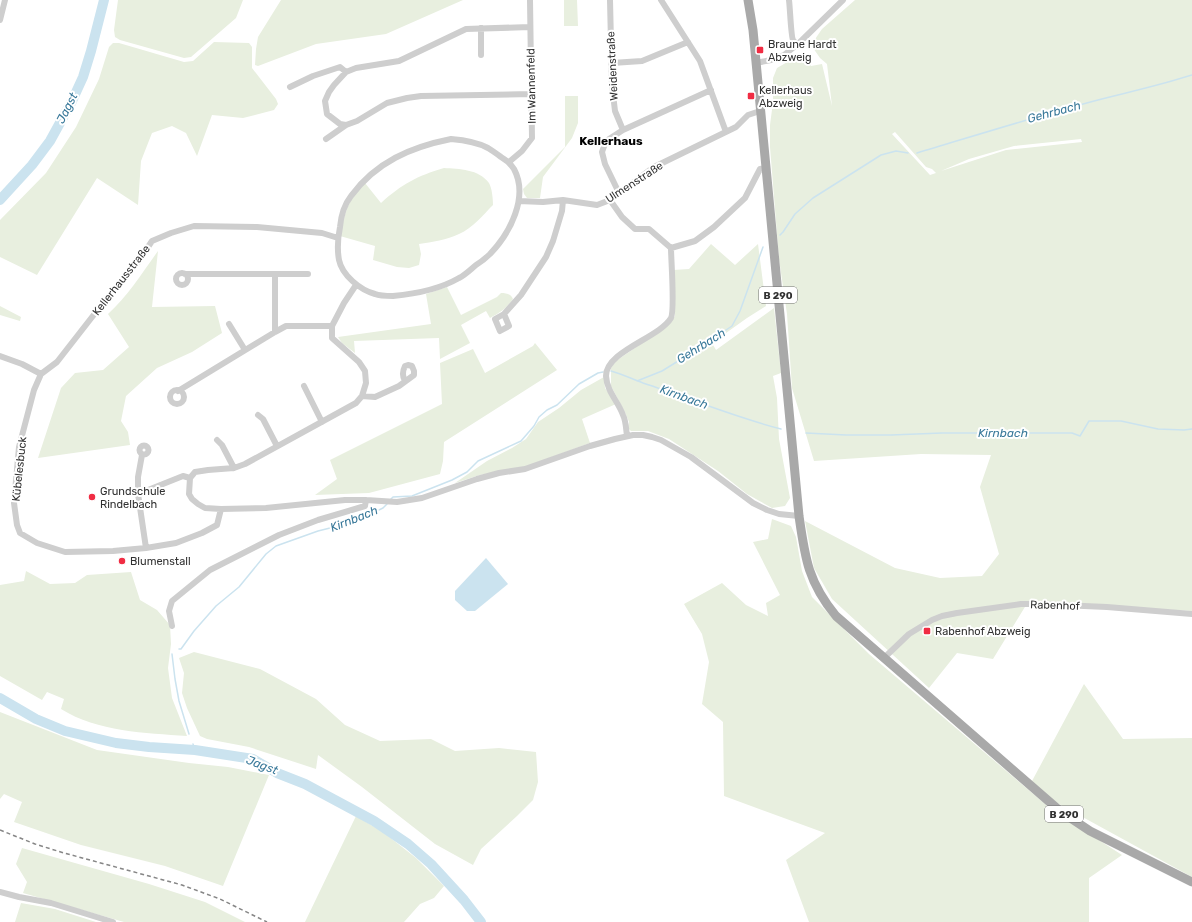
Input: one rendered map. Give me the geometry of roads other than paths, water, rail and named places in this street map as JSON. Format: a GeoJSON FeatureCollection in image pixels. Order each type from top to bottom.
{"type":"FeatureCollection","features":[{"type":"Feature","properties":{"kind":"main road","name":"B 290"},"geometry":{"type":"LineString","coordinates":[[748,0],[756,63],[799,516],[804,553],[813,580],[827,605],[836,616],[1065,814],[1090,831],[1192,882]]}},
{"type":"Feature","properties":{"kind":"street"},"geometry":{"type":"LineString","coordinates":[[0,20],[5,0]]}},
{"type":"Feature","properties":{"kind":"street","name":"Im Wannenfeld"},"geometry":{"type":"LineString","coordinates":[[508,162],[522,151],[532,138],[530,0]]}},
{"type":"Feature","properties":{"kind":"street","name":"Weidenstraße"},"geometry":{"type":"LineString","coordinates":[[610,0],[615,111],[622,130]]}},
{"type":"Feature","properties":{"kind":"street"},"geometry":{"type":"LineString","coordinates":[[661,0],[700,61],[726,132]]}},
{"type":"Feature","properties":{"kind":"street"},"geometry":{"type":"LineString","coordinates":[[789,0],[792,37],[798,44]]}},
{"type":"Feature","properties":{"kind":"street"},"geometry":{"type":"LineString","coordinates":[[756,63],[765,62],[784,56],[843,0]]}},
{"type":"Feature","properties":{"kind":"street"},"geometry":{"type":"LineString","coordinates":[[346,126],[340,124],[327,114],[326,102],[329,92],[346,72],[356,68],[399,61],[466,29],[530,27]]}},
{"type":"Feature","properties":{"kind":"street"},"geometry":{"type":"LineString","coordinates":[[481,28],[481,55]]}},
{"type":"Feature","properties":{"kind":"street"},"geometry":{"type":"LineString","coordinates":[[612,63],[642,61],[688,42]]}},
{"type":"Feature","properties":{"kind":"street"},"geometry":{"type":"LineString","coordinates":[[290,87],[313,76],[340,67],[346,72]]}},
{"type":"Feature","properties":{"kind":"street"},"geometry":{"type":"LineString","coordinates":[[619,193],[605,164],[602,152],[606,141],[622,130],[711,90]]}},
{"type":"Feature","properties":{"kind":"street"},"geometry":{"type":"LineString","coordinates":[[326,139],[387,103],[408,98],[421,96],[532,94]]}},
{"type":"Feature","properties":{"kind":"street","name":"Ulmenstraße"},"geometry":{"type":"LineString","coordinates":[[519,201],[543,202],[563,200],[597,205],[610,200],[654,167],[736,127],[748,115],[760,111]]}},
{"type":"Feature","properties":{"kind":"street"},"geometry":{"type":"LineString","coordinates":[[450,139],[465,140],[488,148],[508,162],[514,169],[518,181],[519,201],[507,233],[490,254],[460,278],[439,287],[410,294],[392,296],[375,295],[356,285],[345,273],[340,261],[338,238],[341,217],[346,203],[351,195],[372,173],[393,158],[414,148],[450,139]]}},
{"type":"Feature","properties":{"kind":"street"},"geometry":{"type":"LineString","coordinates":[[671,248],[695,241],[714,227],[745,198],[760,169],[766,168]]}},
{"type":"Feature","properties":{"kind":"street"},"geometry":{"type":"LineString","coordinates":[[504,314],[521,295],[546,256],[553,241],[562,211],[563,200]]}},
{"type":"Feature","properties":{"kind":"street"},"geometry":{"type":"LineString","coordinates":[[610,200],[622,217],[635,229],[649,229],[671,248],[673,302],[672,318],[663,327],[621,354],[610,363],[606,374],[608,389],[624,415],[627,436]]}},
{"type":"Feature","properties":{"kind":"street","name":"Kellerhausstraße"},"geometry":{"type":"LineString","coordinates":[[41,374],[57,362],[103,302],[138,262],[152,242],[171,233],[194,226],[257,227],[322,233],[338,238]]}},
{"type":"Feature","properties":{"kind":"street"},"geometry":{"type":"LineString","coordinates":[[186,274],[308,274]]}},
{"type":"Feature","properties":{"kind":"street"},"geometry":{"type":"LineString","coordinates":[[274,274],[274,332]]}},
{"type":"Feature","properties":{"kind":"street"},"geometry":{"type":"LineString","coordinates":[[356,285],[344,303],[332,326],[332,338],[358,362],[365,371],[366,383],[362,396],[356,403],[245,464],[234,468],[195,472],[190,478],[189,494],[192,499],[205,508],[221,509],[266,508],[345,500],[397,502],[422,498],[499,473],[525,469],[590,446],[627,436],[643,435],[661,440],[691,457],[753,503],[779,514],[799,516]]}},
{"type":"Feature","properties":{"kind":"street"},"geometry":{"type":"LineString","coordinates":[[229,324],[245,350]]}},
{"type":"Feature","properties":{"kind":"street"},"geometry":{"type":"LineString","coordinates":[[178,391],[286,326],[332,326]]}},
{"type":"Feature","properties":{"kind":"street"},"geometry":{"type":"LineString","coordinates":[[0,356],[22,364],[41,374]]}},
{"type":"Feature","properties":{"kind":"street","name":"Kübelesbuck"},"geometry":{"type":"LineString","coordinates":[[41,374],[34,390],[19,446],[14,503],[16,526],[20,533],[37,543],[65,552],[113,551],[146,548],[176,543],[202,533],[217,525],[221,509]]}},
{"type":"Feature","properties":{"kind":"street"},"geometry":{"type":"LineString","coordinates":[[362,396],[375,396],[399,386],[405,381]]}},
{"type":"Feature","properties":{"kind":"street"},"geometry":{"type":"LineString","coordinates":[[304,386],[322,422]]}},
{"type":"Feature","properties":{"kind":"street"},"geometry":{"type":"LineString","coordinates":[[258,415],[263,419],[278,446]]}},
{"type":"Feature","properties":{"kind":"street"},"geometry":{"type":"LineString","coordinates":[[217,440],[222,445],[234,468]]}},
{"type":"Feature","properties":{"kind":"street"},"geometry":{"type":"LineString","coordinates":[[142,455],[138,477],[138,494],[146,548]]}},
{"type":"Feature","properties":{"kind":"street"},"geometry":{"type":"LineString","coordinates":[[138,494],[183,476],[190,478]]}},
{"type":"Feature","properties":{"kind":"street"},"geometry":{"type":"LineString","coordinates":[[172,626],[169,611],[172,601],[210,570],[279,535],[318,520],[365,506],[366,500]]}},
{"type":"Feature","properties":{"kind":"street","name":"Rabenhof"},"geometry":{"type":"LineString","coordinates":[[885,658],[909,634],[942,616],[1021,604],[1107,607],[1192,614]]}},
{"type":"Feature","properties":{"kind":"street"},"geometry":{"type":"LineString","coordinates":[[1,894],[51,903],[113,922]]}},
{"type":"Feature","properties":{"kind":"water"},"geometry":{"type":"Polygon","coordinates":[[[486,558],[508,584],[475,611],[467,611],[455,600],[455,591],[486,558]]]}},
{"type":"Feature","properties":{"kind":"waterway","name":"Jagst"},"geometry":{"type":"LineString","coordinates":[[0,200],[32,165],[50,141],[72,101],[83,77],[104,0]]}},
{"type":"Feature","properties":{"kind":"waterway","name":"Gehrbach"},"geometry":{"type":"LineString","coordinates":[[917,153],[1052,112],[1192,75]]}},
{"type":"Feature","properties":{"kind":"waterway","name":"Gehrbach"},"geometry":{"type":"LineString","coordinates":[[780,235],[795,214],[813,198],[881,155],[896,151],[908,153]]}},
{"type":"Feature","properties":{"kind":"waterway","name":"Gehrbach"},"geometry":{"type":"LineString","coordinates":[[637,381],[662,371],[732,326],[740,311],[763,247]]}},
{"type":"Feature","properties":{"kind":"waterway","name":"Kirnbach"},"geometry":{"type":"LineString","coordinates":[[611,371],[729,413],[781,429]]}},
{"type":"Feature","properties":{"kind":"waterway","name":"Kirnbach"},"geometry":{"type":"LineString","coordinates":[[391,499],[393,497],[412,496],[452,480],[467,472],[478,461],[521,441],[534,426],[539,417],[547,410],[557,405],[579,384],[598,373],[603,372]]}},
{"type":"Feature","properties":{"kind":"waterway","name":"Kirnbach"},"geometry":{"type":"LineString","coordinates":[[806,433],[846,435],[1072,433],[1080,436],[1089,421],[1121,421],[1158,429],[1192,429]]}},
{"type":"Feature","properties":{"kind":"waterway","name":"Kirnbach"},"geometry":{"type":"LineString","coordinates":[[179,649],[181,649],[194,631],[216,606],[239,587],[266,554],[276,546],[318,531],[354,522],[383,508],[387,504]]}},
{"type":"Feature","properties":{"kind":"waterway","name":"Kirnbach"},"geometry":{"type":"LineString","coordinates":[[172,654],[179,701],[189,734]]}},
{"type":"Feature","properties":{"kind":"waterway","name":"Jagst"},"geometry":{"type":"LineString","coordinates":[[0,698],[36,719],[65,731],[116,743],[195,750],[253,759],[277,773],[305,784],[374,821],[408,844],[431,864],[464,900],[481,922]]}},
{"type":"Feature","properties":{"kind":"waterway","name":"Kirnbach"},"geometry":{"type":"LineString","coordinates":[[193,744],[195,750]]}},
{"type":"Feature","properties":{"kind":"railway"},"geometry":{"type":"LineString","coordinates":[[0,830],[35,844],[64,853],[182,885],[220,899],[267,922]]}},
{"type":"Feature","properties":{"kind":"place","name":"Braune Hardt Abzweig"},"geometry":{"type":"Point","coordinates":[760,50]}},
{"type":"Feature","properties":{"kind":"place","name":"Kellerhaus Abzweig"},"geometry":{"type":"Point","coordinates":[751,96]}},
{"type":"Feature","properties":{"kind":"place","name":"Grundschule Rindelbach"},"geometry":{"type":"Point","coordinates":[92,497]}},
{"type":"Feature","properties":{"kind":"place","name":"Blumenstall"},"geometry":{"type":"Point","coordinates":[122,561]}},
{"type":"Feature","properties":{"kind":"place","name":"Rabenhof Abzweig"},"geometry":{"type":"Point","coordinates":[927,631]}},
{"type":"Feature","properties":{"kind":"district","name":"Kellerhaus"},"geometry":{"type":"Point","coordinates":[611,141]}}]}
